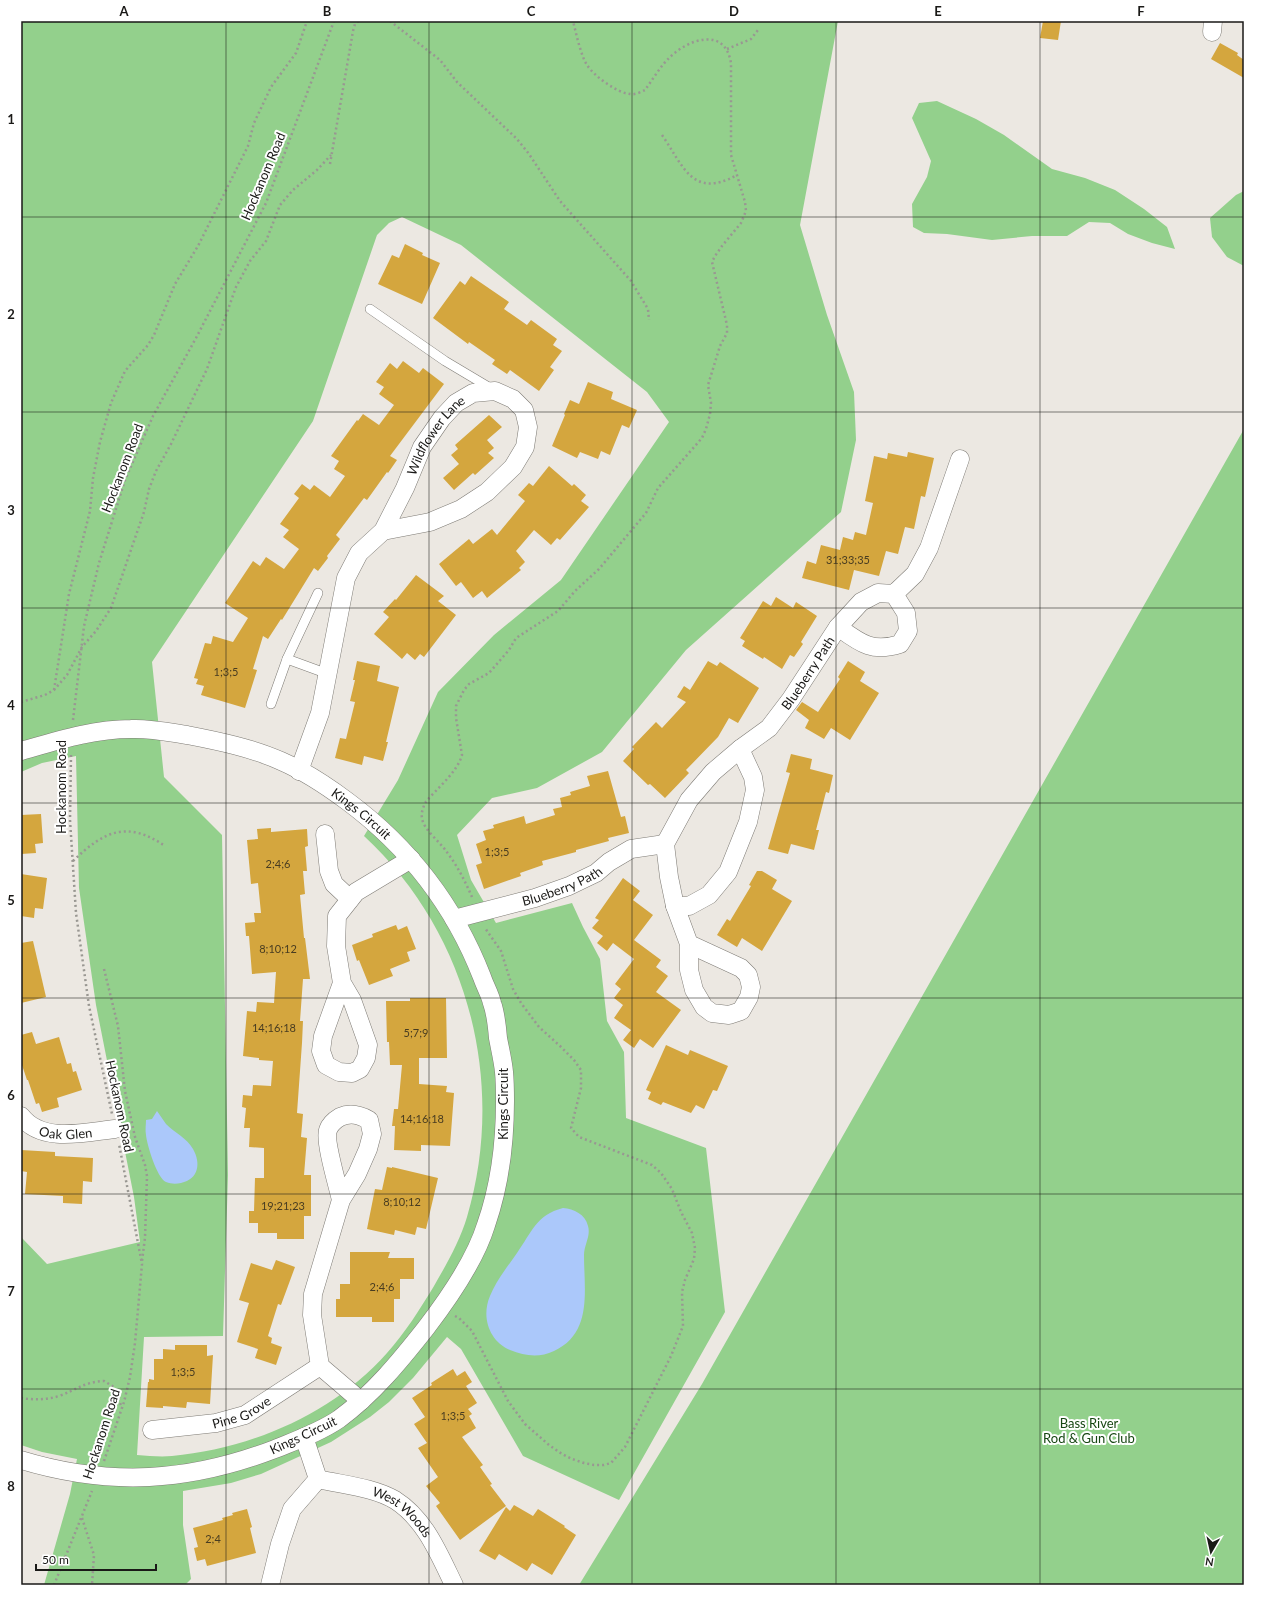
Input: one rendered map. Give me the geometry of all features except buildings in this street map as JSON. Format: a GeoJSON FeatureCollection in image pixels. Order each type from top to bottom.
{"type":"FeatureCollection","features":[{"type":"Feature","properties":{"kind":"street","name":"Wildflower Lane"},"geometry":{"type":"LineString","coordinates":[[299,771],[320,713],[346,578],[359,553],[382,531],[405,488],[422,447],[442,418],[456,403],[473,393],[495,391],[513,399],[524,410],[528,427],[525,447],[513,467],[487,492],[461,509],[430,522],[382,531]]}},
{"type":"Feature","properties":{"kind":"street"},"geometry":{"type":"LineString","coordinates":[[894,594],[915,574],[929,548],[960,459]]}},
{"type":"Feature","properties":{"kind":"street","name":"Blueberry Path"},"geometry":{"type":"LineString","coordinates":[[454,920],[569,886],[596,873],[609,862],[631,849],[665,844],[689,800],[713,772],[740,748],[769,728],[791,699],[838,627],[861,602],[878,592],[894,594],[906,613],[908,631],[900,644],[886,648],[858,641],[838,627]]}},
{"type":"Feature","properties":{"kind":"street","name":"Kings Circuit"},"geometry":{"type":"LineString","coordinates":[[21,751],[100,731],[133,728],[161,731],[201,738],[243,748],[282,761],[329,788],[370,818],[411,859],[439,893],[472,952],[493,1004],[505,1075],[505,1133],[494,1197],[486,1228],[472,1258],[440,1310],[402,1359],[361,1401],[335,1422],[304,1437],[257,1456],[193,1473],[146,1478],[98,1476],[52,1468],[21,1460]]}},
{"type":"Feature","properties":{"kind":"street"},"geometry":{"type":"LineString","coordinates":[[675,906],[689,906],[709,895],[728,872],[748,822],[755,790],[752,777],[740,748]]}},
{"type":"Feature","properties":{"kind":"street"},"geometry":{"type":"LineString","coordinates":[[325,834],[330,871],[334,884],[350,899]]}},
{"type":"Feature","properties":{"kind":"street"},"geometry":{"type":"LineString","coordinates":[[665,844],[669,877],[675,906],[689,944]]}},
{"type":"Feature","properties":{"kind":"street"},"geometry":{"type":"LineString","coordinates":[[342,983],[336,946],[337,916],[356,892],[411,859]]}},
{"type":"Feature","properties":{"kind":"street","name":"Oak Glen"},"geometry":{"type":"LineString","coordinates":[[21,1116],[33,1127],[41,1131],[52,1133],[116,1129]]}},
{"type":"Feature","properties":{"kind":"street"},"geometry":{"type":"LineString","coordinates":[[341,1200],[313,1294],[312,1315],[320,1366],[361,1401]]}},
{"type":"Feature","properties":{"kind":"street","name":"Pine Grove"},"geometry":{"type":"LineString","coordinates":[[152,1430],[216,1423],[245,1415],[320,1366]]}},
{"type":"Feature","properties":{"kind":"street"},"geometry":{"type":"LineString","coordinates":[[270,1585],[280,1544],[292,1509],[318,1480],[304,1437]]}},
{"type":"Feature","properties":{"kind":"street","name":"West Woods"},"geometry":{"type":"LineString","coordinates":[[318,1480],[371,1491],[395,1500],[416,1518],[436,1547],[454,1585]]}},
{"type":"Feature","properties":{"kind":"lane"},"geometry":{"type":"LineString","coordinates":[[370,309],[445,361],[495,391]]}},
{"type":"Feature","properties":{"kind":"lane"},"geometry":{"type":"LineString","coordinates":[[272,704],[287,659],[318,593]]}},
{"type":"Feature","properties":{"kind":"lane"},"geometry":{"type":"LineString","coordinates":[[287,659],[328,674]]}},
{"type":"Feature","properties":{"kind":"path"},"geometry":{"type":"LineString","coordinates":[[54,690],[70,594],[90,511],[93,478],[100,442],[111,404],[125,371],[148,345],[154,335],[175,284],[198,246],[248,146],[254,123],[271,87],[296,53],[307,21]]}},
{"type":"Feature","properties":{"kind":"path","name":"Hockanom Road"},"geometry":{"type":"LineString","coordinates":[[54,1585],[98,1476],[122,1408],[135,1343],[142,1264],[116,1129],[89,1006],[76,913],[70,820],[71,738],[84,626],[99,563],[125,480],[153,416],[196,338],[266,203],[334,21]]}},
{"type":"Feature","properties":{"kind":"path"},"geometry":{"type":"LineString","coordinates":[[330,164],[353,31],[355,23],[359,21]]}},
{"type":"Feature","properties":{"kind":"path"},"geometry":{"type":"LineString","coordinates":[[390,21],[440,60],[457,82],[517,139],[529,154],[560,202],[631,281],[648,309],[649,320]]}},
{"type":"Feature","properties":{"kind":"path"},"geometry":{"type":"LineString","coordinates":[[440,1310],[459,1318],[472,1331],[508,1401],[525,1424],[562,1454],[584,1463],[604,1465],[611,1463],[625,1447],[671,1356],[683,1326],[682,1292],[685,1280],[694,1259],[695,1248],[692,1233],[672,1190],[661,1173],[652,1165],[579,1137],[571,1128],[581,1088],[580,1070],[574,1060],[539,1027],[521,1003],[513,989],[501,951],[484,925],[458,869],[446,850],[424,825],[422,819],[422,808],[425,803],[461,760],[462,755],[456,718],[456,706],[459,698],[469,684],[489,673],[509,650],[516,638],[558,611],[575,591],[599,569],[646,513],[658,488],[702,438],[710,414],[711,403],[708,385],[720,346],[727,333],[728,325],[712,262],[722,246],[741,223],[746,211],[745,202],[731,154],[730,63],[727,49],[722,44],[711,39],[688,44],[668,58],[645,90],[630,94],[611,86],[599,78],[587,64],[573,21]]}},
{"type":"Feature","properties":{"kind":"path"},"geometry":{"type":"LineString","coordinates":[[727,49],[745,43],[751,39],[758,30]]}},
{"type":"Feature","properties":{"kind":"path"},"geometry":{"type":"LineString","coordinates":[[662,135],[684,170],[702,183],[720,183],[737,175]]}},
{"type":"Feature","properties":{"kind":"path"},"geometry":{"type":"LineString","coordinates":[[21,702],[44,695],[54,690],[67,676],[82,647],[96,631],[111,608],[144,512],[149,489],[156,471],[171,444],[207,369],[236,287],[250,261],[266,241],[283,201],[331,155]]}},
{"type":"Feature","properties":{"kind":"path"},"geometry":{"type":"LineString","coordinates":[[72,861],[104,837],[126,830],[145,834],[165,846]]}},
{"type":"Feature","properties":{"kind":"path"},"geometry":{"type":"LineString","coordinates":[[104,969],[118,1026],[125,1091],[147,1176],[142,1264]]}},
{"type":"Feature","properties":{"kind":"path"},"geometry":{"type":"LineString","coordinates":[[21,1398],[51,1398],[83,1384],[104,1381],[114,1387],[122,1408]]}},
{"type":"Feature","properties":{"kind":"path"},"geometry":{"type":"LineString","coordinates":[[82,1517],[94,1555],[92,1585]]}},
{"type":"Feature","properties":{"kind":"green space"},"geometry":{"type":"Polygon","coordinates":[[[21,21],[838,21],[800,225],[827,315],[854,392],[856,440],[841,512],[686,650],[602,752],[537,788],[492,798],[457,835],[471,880],[496,923],[572,903],[600,959],[607,1021],[624,1052],[626,1118],[706,1148],[725,1312],[619,1500],[523,1456],[461,1349],[447,1337],[413,1378],[389,1402],[370,1417],[331,1442],[261,1474],[231,1483],[183,1491],[183,1525],[191,1579],[185,1585],[44,1585],[70,1494],[77,1459],[42,1452],[21,1445],[21,1237],[47,1264],[140,1242],[134,1197],[96,1005],[79,888],[76,756],[42,763],[21,772],[21,21]],[[402,217],[389,223],[377,235],[313,421],[152,662],[164,777],[222,835],[228,1175],[223,1336],[144,1337],[137,1455],[172,1456],[202,1452],[261,1436],[317,1410],[342,1393],[366,1374],[387,1353],[406,1329],[429,1295],[448,1261],[461,1235],[467,1217],[478,1166],[482,1114],[479,1062],[470,1012],[453,963],[430,917],[400,874],[364,836],[398,780],[438,692],[494,635],[561,580],[669,422],[647,392],[461,245],[402,217]]]}},
{"type":"Feature","properties":{"kind":"green space"},"geometry":{"type":"Polygon","coordinates":[[[937,101],[976,119],[1004,135],[1052,169],[1085,178],[1115,190],[1144,209],[1167,227],[1175,249],[1152,243],[1128,234],[1110,223],[1089,222],[1067,236],[1032,236],[992,240],[947,234],[924,233],[913,227],[912,204],[927,177],[931,161],[912,118],[919,103],[937,101]]]}},
{"type":"Feature","properties":{"kind":"green space"},"geometry":{"type":"Polygon","coordinates":[[[1244,191],[1244,266],[1227,257],[1212,237],[1210,218],[1236,195],[1244,191]]]}},
{"type":"Feature","properties":{"kind":"green space","name":"Bass River Rod & Gun Club"},"geometry":{"type":"Polygon","coordinates":[[[1244,429],[1244,1585],[579,1585],[702,1384],[1244,429]]]}},
{"type":"Feature","properties":{"kind":"water"},"geometry":{"type":"Polygon","coordinates":[[[157,1111],[166,1124],[188,1142],[196,1154],[197,1170],[192,1178],[187,1181],[175,1184],[166,1182],[159,1174],[153,1161],[146,1135],[146,1120],[152,1119],[157,1111]]]}},
{"type":"Feature","properties":{"kind":"water"},"geometry":{"type":"Polygon","coordinates":[[[563,1208],[575,1211],[582,1215],[587,1222],[589,1230],[584,1251],[585,1296],[581,1322],[575,1333],[566,1343],[554,1351],[543,1355],[527,1355],[510,1350],[497,1341],[489,1328],[486,1312],[487,1304],[499,1279],[531,1231],[547,1215],[563,1208]]]}}]}
